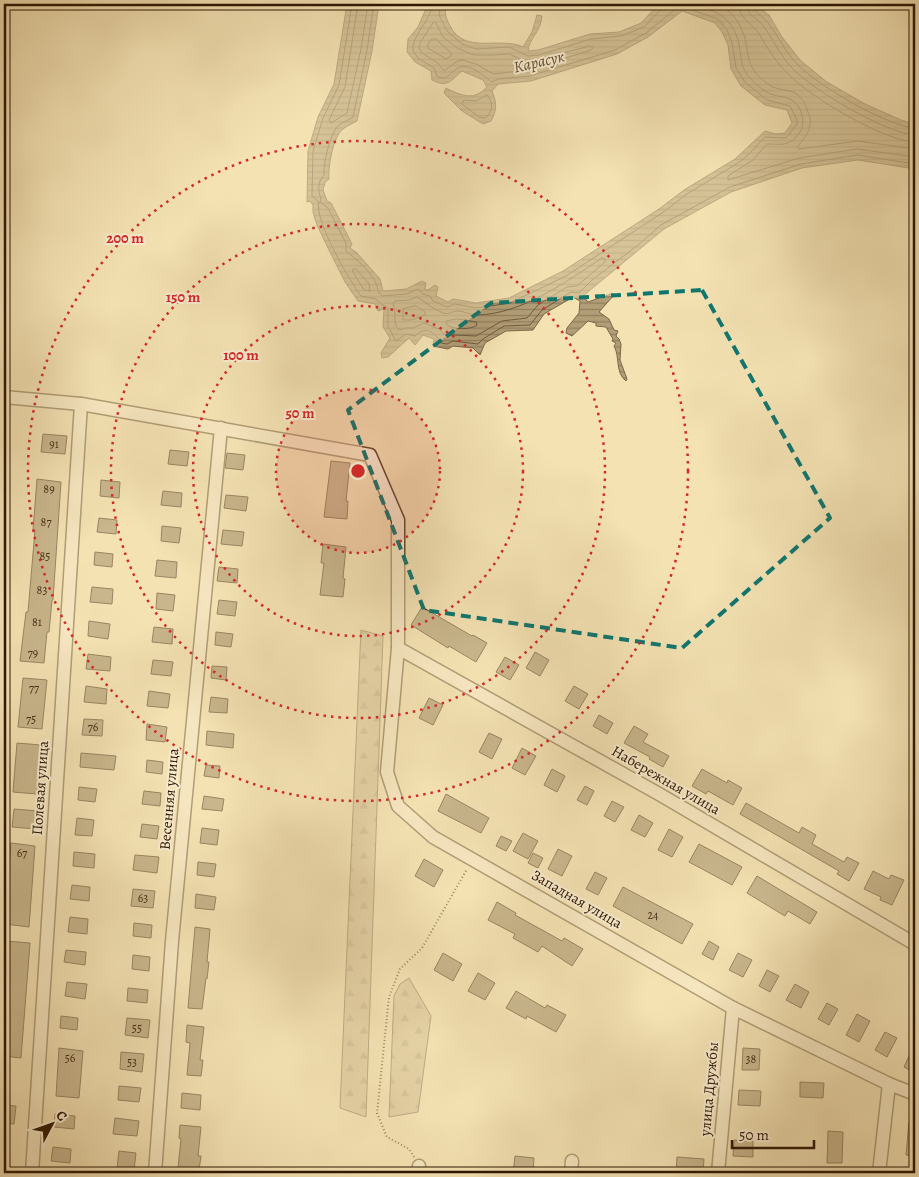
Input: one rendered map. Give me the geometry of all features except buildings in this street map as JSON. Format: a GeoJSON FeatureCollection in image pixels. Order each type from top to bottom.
{"type":"FeatureCollection","features":[{"type":"Feature","properties":{"kind":"street"},"geometry":{"type":"LineString","coordinates":[[4,397],[81,404],[221,428]]}},
{"type":"Feature","properties":{"kind":"street","name":"Полевая улица"},"geometry":{"type":"LineString","coordinates":[[32,1173],[81,404]]}},
{"type":"Feature","properties":{"kind":"street","name":"Западная улица"},"geometry":{"type":"LineString","coordinates":[[221,428],[370,454],[398,520],[398,648],[387,772],[398,806],[432,837],[473,858],[733,1008],[889,1084],[915,1094]]}},
{"type":"Feature","properties":{"kind":"street","name":"Весенняя улица"},"geometry":{"type":"LineString","coordinates":[[156,1173],[172,941],[221,428]]}},
{"type":"Feature","properties":{"kind":"street","name":"Набережная улица"},"geometry":{"type":"LineString","coordinates":[[398,648],[659,794],[915,944]]}},
{"type":"Feature","properties":{"kind":"street","name":"улица Дружбы"},"geometry":{"type":"LineString","coordinates":[[718,1173],[733,1008]]}},
{"type":"Feature","properties":{"kind":"street"},"geometry":{"type":"LineString","coordinates":[[879,1173],[889,1084]]}},
{"type":"Feature","properties":{"kind":"path"},"geometry":{"type":"LineString","coordinates":[[418,1170],[409,1150],[387,1136],[377,1113],[389,997],[400,969],[422,948],[473,858]]}},
{"type":"Feature","properties":{"kind":"highlighted area"},"geometry":{"type":"Polygon","coordinates":[[[702,290],[830,518],[682,648],[424,610],[348,410],[491,303],[702,290]]]}},
{"type":"Feature","properties":{"kind":"green space"},"geometry":{"type":"Polygon","coordinates":[[[361,630],[383,636],[366,1117],[340,1108],[361,630]]]}},
{"type":"Feature","properties":{"kind":"green space"},"geometry":{"type":"Polygon","coordinates":[[[409,978],[431,1016],[418,1112],[389,1117],[394,996],[400,984],[409,978]]]}},
{"type":"Feature","properties":{"kind":"water","name":"Карасук"},"geometry":{"type":"Polygon","coordinates":[[[347,4],[379,4],[372,51],[357,121],[343,129],[336,138],[330,160],[329,179],[325,182],[323,190],[327,201],[331,203],[352,244],[350,248],[356,252],[380,279],[383,291],[406,289],[422,281],[426,283],[425,289],[428,290],[435,285],[438,287],[436,296],[448,302],[453,299],[476,303],[509,298],[563,271],[659,209],[684,190],[735,159],[765,131],[776,134],[785,133],[792,123],[787,110],[765,105],[741,86],[731,69],[728,45],[715,23],[682,11],[648,37],[617,54],[531,81],[498,84],[492,91],[495,99],[495,110],[491,121],[483,124],[462,111],[444,93],[446,88],[463,95],[473,96],[487,87],[483,80],[462,71],[448,82],[437,82],[432,80],[431,71],[415,62],[407,52],[408,39],[418,27],[428,4],[446,4],[446,15],[456,35],[464,40],[474,42],[514,44],[523,47],[532,32],[537,15],[542,16],[540,26],[530,42],[528,51],[538,50],[590,34],[619,32],[641,23],[659,4],[754,4],[769,15],[782,37],[801,61],[827,82],[865,104],[915,124],[915,169],[858,160],[802,168],[731,192],[664,229],[583,296],[588,302],[613,293],[614,295],[599,312],[609,319],[614,330],[618,331],[616,336],[621,344],[620,360],[627,379],[626,381],[620,374],[614,346],[616,343],[612,341],[613,339],[606,327],[596,326],[596,323],[588,321],[572,336],[566,333],[567,328],[579,313],[580,301],[573,297],[544,314],[533,330],[506,331],[485,343],[480,355],[473,348],[453,346],[448,349],[433,346],[434,339],[423,335],[415,345],[409,338],[388,357],[382,358],[381,353],[390,338],[383,327],[384,309],[378,311],[375,304],[358,301],[345,282],[317,225],[313,205],[310,201],[307,202],[308,151],[318,117],[334,84],[347,4]]]}}]}
